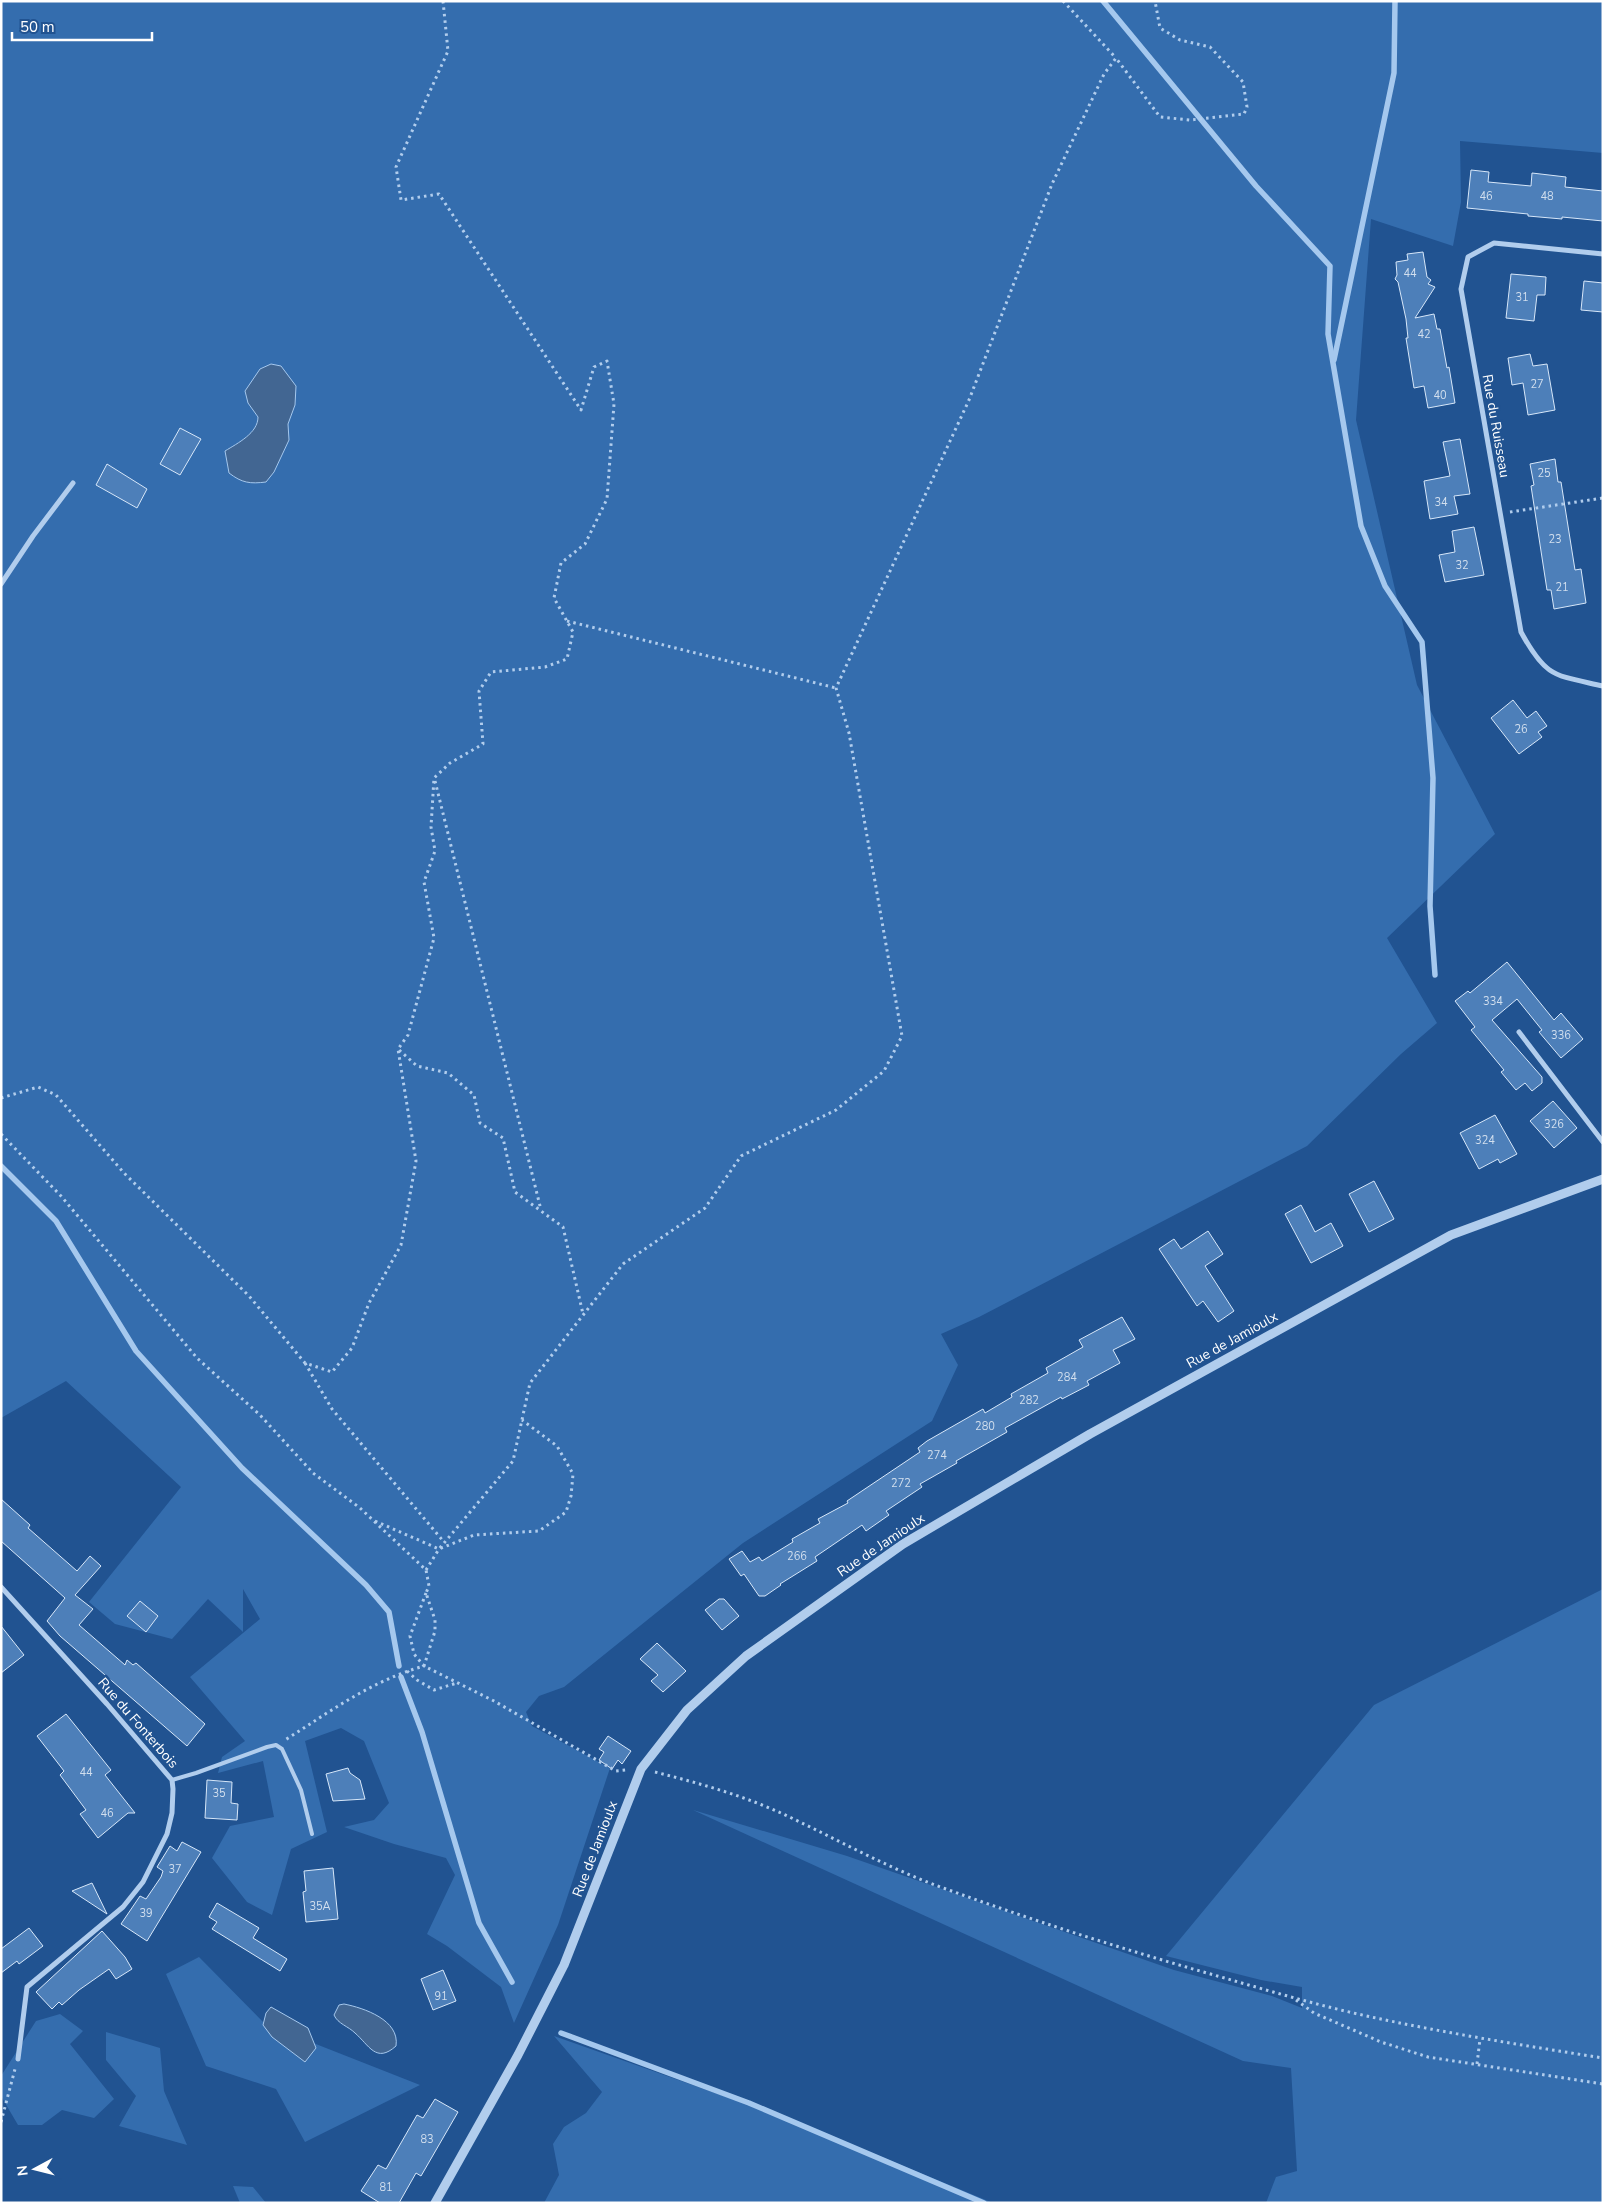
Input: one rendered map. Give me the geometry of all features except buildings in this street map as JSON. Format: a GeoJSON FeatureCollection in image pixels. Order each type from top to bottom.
{"type":"FeatureCollection","features":[{"type":"Feature","properties":{"kind":"street","name":"Rue du Ruisseau"},"geometry":{"type":"LineString","coordinates":[[1603,254],[1494,243],[1468,257],[1461,288],[1521,632],[1534,658],[1556,676],[1603,686]]}},
{"type":"Feature","properties":{"kind":"street"},"geometry":{"type":"LineString","coordinates":[[1,584],[33,536],[73,483]]}},
{"type":"Feature","properties":{"kind":"street"},"geometry":{"type":"LineString","coordinates":[[1519,1032],[1603,1142]]}},
{"type":"Feature","properties":{"kind":"street","name":"Rue de Jamioulx"},"geometry":{"type":"LineString","coordinates":[[435,2203],[518,2055],[564,1965],[641,1769],[687,1710],[746,1656],[903,1544],[1090,1434],[1451,1235],[1603,1179]]}},
{"type":"Feature","properties":{"kind":"street","name":"Rue du Fonterbois"},"geometry":{"type":"LineString","coordinates":[[1,1587],[107,1704],[172,1780],[174,1801],[167,1834],[143,1882],[123,1907],[27,1987],[18,2059]]}},
{"type":"Feature","properties":{"kind":"lane"},"geometry":{"type":"LineString","coordinates":[[172,1780],[276,1745],[282,1749],[301,1790],[312,1834]]}},
{"type":"Feature","properties":{"kind":"path"},"geometry":{"type":"LineString","coordinates":[[305,1363],[332,1372],[352,1348],[369,1303],[401,1245],[416,1161],[398,1049],[408,1035],[434,938],[424,882],[435,851],[431,827],[434,778],[450,763],[483,744],[479,691],[491,672],[545,667],[567,659],[573,632],[554,598],[561,563],[585,544],[607,499],[614,404],[607,361],[594,367],[580,410],[439,194],[401,200],[396,167],[448,51],[443,1]]}},
{"type":"Feature","properties":{"kind":"path"},"geometry":{"type":"LineString","coordinates":[[1063,1],[1116,58],[1160,117],[1190,120],[1244,114],[1247,107],[1243,82],[1210,47],[1180,40],[1160,28],[1155,1]]}},
{"type":"Feature","properties":{"kind":"path"},"geometry":{"type":"LineString","coordinates":[[426,1570],[439,1548],[512,1461],[530,1383],[623,1264],[705,1208],[741,1156],[836,1110],[884,1070],[902,1036],[849,734],[836,688],[969,400],[1052,184],[1104,74],[1116,58]]}},
{"type":"Feature","properties":{"kind":"path"},"geometry":{"type":"LineString","coordinates":[[1500,514],[1603,498]]}},
{"type":"Feature","properties":{"kind":"path"},"geometry":{"type":"LineString","coordinates":[[567,621],[836,688]]}},
{"type":"Feature","properties":{"kind":"path"},"geometry":{"type":"LineString","coordinates":[[434,778],[541,1210]]}},
{"type":"Feature","properties":{"kind":"path"},"geometry":{"type":"LineString","coordinates":[[398,1049],[417,1066],[448,1073],[474,1095],[480,1123],[503,1138],[515,1192],[563,1227],[583,1315]]}},
{"type":"Feature","properties":{"kind":"path"},"geometry":{"type":"LineString","coordinates":[[1,1098],[38,1087],[56,1095],[124,1173],[249,1296],[305,1363],[332,1409],[444,1542]]}},
{"type":"Feature","properties":{"kind":"path"},"geometry":{"type":"LineString","coordinates":[[1,1134],[61,1196],[198,1358],[260,1415],[313,1474],[360,1508],[426,1570],[429,1586],[410,1636],[414,1654],[424,1666],[494,1701],[616,1771],[641,1769],[711,1786],[781,1813],[861,1853],[952,1892],[1067,1931],[1294,1998],[1375,2018],[1480,2039],[1603,2058]]}},
{"type":"Feature","properties":{"kind":"path"},"geometry":{"type":"LineString","coordinates":[[372,1520],[439,1548],[474,1535],[539,1531],[566,1512],[571,1496],[573,1474],[557,1446],[522,1420]]}},
{"type":"Feature","properties":{"kind":"path"},"geometry":{"type":"LineString","coordinates":[[424,1666],[435,1631],[435,1620],[426,1593]]}},
{"type":"Feature","properties":{"kind":"path"},"geometry":{"type":"LineString","coordinates":[[276,1745],[370,1686],[396,1674],[424,1666]]}},
{"type":"Feature","properties":{"kind":"path"},"geometry":{"type":"LineString","coordinates":[[408,1671],[417,1680],[434,1690],[458,1683]]}},
{"type":"Feature","properties":{"kind":"path"},"geometry":{"type":"LineString","coordinates":[[1294,1998],[1314,2013],[1381,2042],[1428,2057],[1603,2084]]}},
{"type":"Feature","properties":{"kind":"path"},"geometry":{"type":"LineString","coordinates":[[1477,2064],[1480,2039]]}},
{"type":"Feature","properties":{"kind":"path"},"geometry":{"type":"LineString","coordinates":[[1,2122],[18,2059]]}},
{"type":"Feature","properties":{"kind":"shaded area"},"geometry":{"type":"Polygon","coordinates":[[[1,1],[1603,1],[1603,153],[1460,141],[1461,202],[1453,246],[1371,219],[1356,420],[1417,685],[1495,834],[1387,938],[1437,1023],[1401,1054],[1307,1146],[979,1317],[941,1334],[958,1365],[932,1421],[743,1543],[564,1687],[539,1696],[526,1712],[532,1726],[610,1768],[558,1925],[514,2023],[501,1987],[447,1946],[427,1934],[455,1875],[446,1858],[394,1844],[344,1827],[374,1820],[389,1803],[364,1741],[341,1728],[305,1741],[327,1832],[291,1849],[272,1915],[247,1902],[212,1858],[230,1826],[274,1817],[263,1761],[218,1773],[222,1757],[245,1741],[190,1677],[260,1619],[243,1589],[243,1632],[208,1599],[172,1639],[115,1624],[89,1602],[181,1487],[66,1381],[1,1418],[1,1]]]}},
{"type":"Feature","properties":{"kind":"shaded area"},"geometry":{"type":"Polygon","coordinates":[[[271,364],[281,366],[296,386],[295,405],[288,424],[289,440],[274,472],[266,482],[246,482],[229,473],[225,451],[236,445],[255,428],[258,417],[248,403],[245,391],[260,369],[271,364]]]}},
{"type":"Feature","properties":{"kind":"shaded area"},"geometry":{"type":"Polygon","coordinates":[[[1603,1589],[1603,2203],[1266,2203],[1276,2177],[1297,2171],[1291,2068],[1243,2061],[693,1810],[847,1856],[1174,1970],[1272,1996],[1302,2008],[1302,1987],[1261,1980],[1166,1956],[1374,1705],[1603,1589]]]}},
{"type":"Feature","properties":{"kind":"shaded area"},"geometry":{"type":"Polygon","coordinates":[[[199,1957],[265,2024],[420,2085],[305,2142],[276,2089],[206,2066],[166,1974],[199,1957]]]}},
{"type":"Feature","properties":{"kind":"shaded area"},"geometry":{"type":"Polygon","coordinates":[[[344,2004],[370,2012],[387,2022],[396,2037],[396,2046],[383,2053],[373,2051],[334,2015],[339,2005],[344,2004]]]}},
{"type":"Feature","properties":{"kind":"shaded area"},"geometry":{"type":"Polygon","coordinates":[[[271,2007],[308,2028],[316,2048],[305,2062],[272,2037],[263,2025],[266,2013],[271,2007]]]}},
{"type":"Feature","properties":{"kind":"shaded area"},"geometry":{"type":"Polygon","coordinates":[[[60,2014],[83,2031],[70,2044],[114,2099],[94,2118],[62,2110],[42,2125],[18,2125],[1,2096],[1,2076],[36,2021],[60,2014]]]}},
{"type":"Feature","properties":{"kind":"shaded area"},"geometry":{"type":"Polygon","coordinates":[[[106,2032],[160,2048],[164,2091],[187,2145],[119,2126],[136,2096],[106,2060],[106,2032]]]}},
{"type":"Feature","properties":{"kind":"shaded area"},"geometry":{"type":"Polygon","coordinates":[[[554,2036],[797,2122],[993,2203],[544,2203],[559,2175],[553,2144],[564,2127],[586,2113],[602,2092],[554,2036]]]}},
{"type":"Feature","properties":{"kind":"shaded area"},"geometry":{"type":"Polygon","coordinates":[[[233,2186],[253,2187],[266,2203],[240,2203],[233,2186]]]}},
{"type":"Feature","properties":{"kind":"waterway"},"geometry":{"type":"LineString","coordinates":[[1103,1],[1256,186],[1330,266],[1328,334],[1361,526],[1385,586],[1422,642],[1433,778],[1430,906],[1435,975]]}},
{"type":"Feature","properties":{"kind":"waterway"},"geometry":{"type":"LineString","coordinates":[[1334,360],[1394,73],[1395,1]]}},
{"type":"Feature","properties":{"kind":"waterway"},"geometry":{"type":"LineString","coordinates":[[1,1166],[56,1221],[136,1351],[242,1468],[366,1585],[389,1612],[399,1666]]}},
{"type":"Feature","properties":{"kind":"waterway"},"geometry":{"type":"LineString","coordinates":[[401,1677],[422,1732],[479,1923],[512,1982]]}},
{"type":"Feature","properties":{"kind":"waterway"},"geometry":{"type":"LineString","coordinates":[[561,2033],[749,2103],[984,2203]]}}]}
